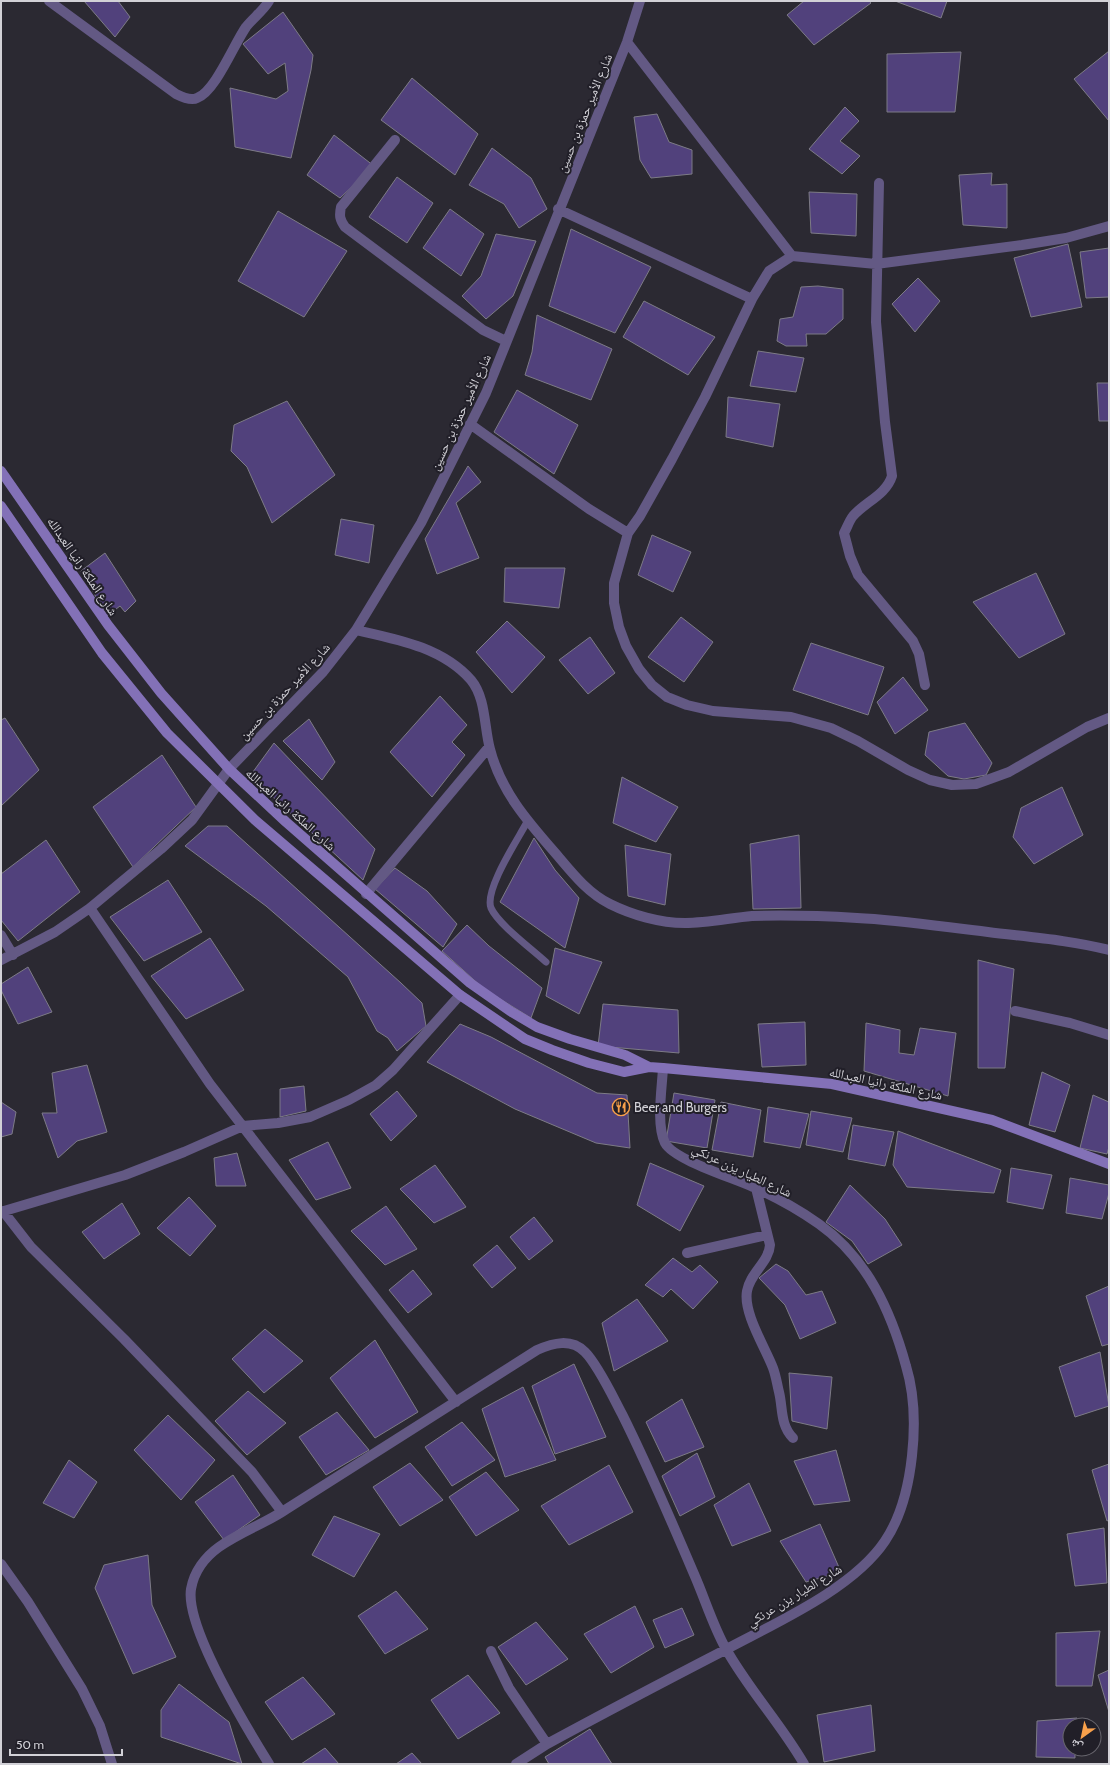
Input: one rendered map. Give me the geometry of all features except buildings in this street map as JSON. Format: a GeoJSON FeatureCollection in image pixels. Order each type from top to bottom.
{"type":"FeatureCollection","features":[{"type":"Feature","properties":{"kind":"main road","name":"شارع الملكة رانيا العبدالله"},"geometry":{"type":"LineString","coordinates":[[1,471],[108,625],[161,693],[229,769],[366,894],[470,984],[537,1027],[570,1039],[624,1055],[649,1067]]}},
{"type":"Feature","properties":{"kind":"main road","name":"شارع الملكة رانيا العبدالله"},"geometry":{"type":"LineString","coordinates":[[1,506],[102,653],[167,733],[255,820],[460,995],[525,1038],[552,1050],[589,1063],[624,1072],[649,1067],[832,1084],[992,1120],[1109,1164]]}},
{"type":"Feature","properties":{"kind":"street"},"geometry":{"type":"LineString","coordinates":[[49,1],[176,94],[196,99],[204,95],[217,77],[246,28],[269,1]]}},
{"type":"Feature","properties":{"kind":"street","name":"شارع الأمير حمزة بن حسين"},"geometry":{"type":"LineString","coordinates":[[1,960],[55,932],[90,908],[161,849],[192,820],[229,769],[323,672],[356,630],[421,523],[486,393],[558,209],[627,42],[640,1]]}},
{"type":"Feature","properties":{"kind":"street"},"geometry":{"type":"LineString","coordinates":[[627,42],[792,256]]}},
{"type":"Feature","properties":{"kind":"street"},"geometry":{"type":"LineString","coordinates":[[395,140],[341,208],[339,214],[340,221],[344,227],[460,314],[483,330],[506,341]]}},
{"type":"Feature","properties":{"kind":"street"},"geometry":{"type":"LineString","coordinates":[[879,183],[876,264],[876,322],[892,476],[889,485],[884,491],[853,516],[844,533],[850,556],[858,575],[913,640],[919,654],[925,685]]}},
{"type":"Feature","properties":{"kind":"street"},"geometry":{"type":"LineString","coordinates":[[558,209],[752,300]]}},
{"type":"Feature","properties":{"kind":"street"},"geometry":{"type":"LineString","coordinates":[[1109,226],[1066,238],[876,264],[792,256],[769,271],[752,300],[705,397],[672,460],[640,516],[628,533],[614,582],[614,603],[619,627],[626,646],[639,669],[652,685],[668,696],[687,705],[713,711],[791,717],[831,728],[858,741],[908,770],[930,780],[952,785],[976,784],[1009,772],[1087,728],[1109,718]]}},
{"type":"Feature","properties":{"kind":"street"},"geometry":{"type":"LineString","coordinates":[[470,424],[589,509],[628,533]]}},
{"type":"Feature","properties":{"kind":"street"},"geometry":{"type":"LineString","coordinates":[[356,630],[421,647],[459,669],[472,682],[481,698],[489,747],[498,774],[508,793],[528,822],[576,877],[593,893],[610,904],[634,914],[662,921],[684,923],[753,916],[857,918],[1054,940],[1109,950]]}},
{"type":"Feature","properties":{"kind":"street"},"geometry":{"type":"LineString","coordinates":[[366,894],[489,747]]}},
{"type":"Feature","properties":{"kind":"street"},"geometry":{"type":"LineString","coordinates":[[90,908],[210,1084],[456,1402]]}},
{"type":"Feature","properties":{"kind":"street"},"geometry":{"type":"LineString","coordinates":[[1,935],[13,955]]}},
{"type":"Feature","properties":{"kind":"street"},"geometry":{"type":"LineString","coordinates":[[282,1512],[252,1472],[124,1339],[31,1247],[2,1212],[125,1175],[184,1152],[243,1126],[278,1123],[310,1117],[349,1100],[376,1085],[393,1070],[460,995]]}},
{"type":"Feature","properties":{"kind":"street"},"geometry":{"type":"LineString","coordinates":[[1015,1011],[1070,1023],[1109,1035]]}},
{"type":"Feature","properties":{"kind":"street","name":"شارع الطيار يزن عرنكي"},"geometry":{"type":"LineString","coordinates":[[516,1764],[547,1744],[788,1616],[840,1585],[884,1544],[899,1516],[905,1498],[912,1460],[913,1420],[909,1376],[892,1319],[868,1274],[848,1250],[821,1226],[801,1212],[756,1188],[690,1161],[672,1151],[666,1144],[661,1125],[663,1068]]}},
{"type":"Feature","properties":{"kind":"street"},"geometry":{"type":"LineString","coordinates":[[756,1188],[770,1249],[748,1285],[747,1304],[773,1370],[780,1394],[783,1419],[787,1432],[793,1438]]}},
{"type":"Feature","properties":{"kind":"street"},"geometry":{"type":"LineString","coordinates":[[687,1253],[767,1235]]}},
{"type":"Feature","properties":{"kind":"street"},"geometry":{"type":"LineString","coordinates":[[269,1764],[242,1720],[203,1643],[191,1607],[191,1591],[194,1578],[203,1561],[219,1547],[282,1512],[537,1350],[554,1343],[567,1342],[585,1352],[607,1385],[631,1432],[726,1649],[759,1699],[789,1739],[804,1764]]}},
{"type":"Feature","properties":{"kind":"street"},"geometry":{"type":"LineString","coordinates":[[1,1564],[28,1602],[82,1689],[100,1726],[112,1764]]}},
{"type":"Feature","properties":{"kind":"street"},"geometry":{"type":"LineString","coordinates":[[491,1651],[509,1688],[547,1744]]}},
{"type":"Feature","properties":{"kind":"lane"},"geometry":{"type":"LineString","coordinates":[[528,822],[493,885],[490,903],[496,917],[546,962]]}},
{"type":"Feature","properties":{"kind":"place","name":"Beer and Burgers"},"geometry":{"type":"Point","coordinates":[621,1107]}}]}
